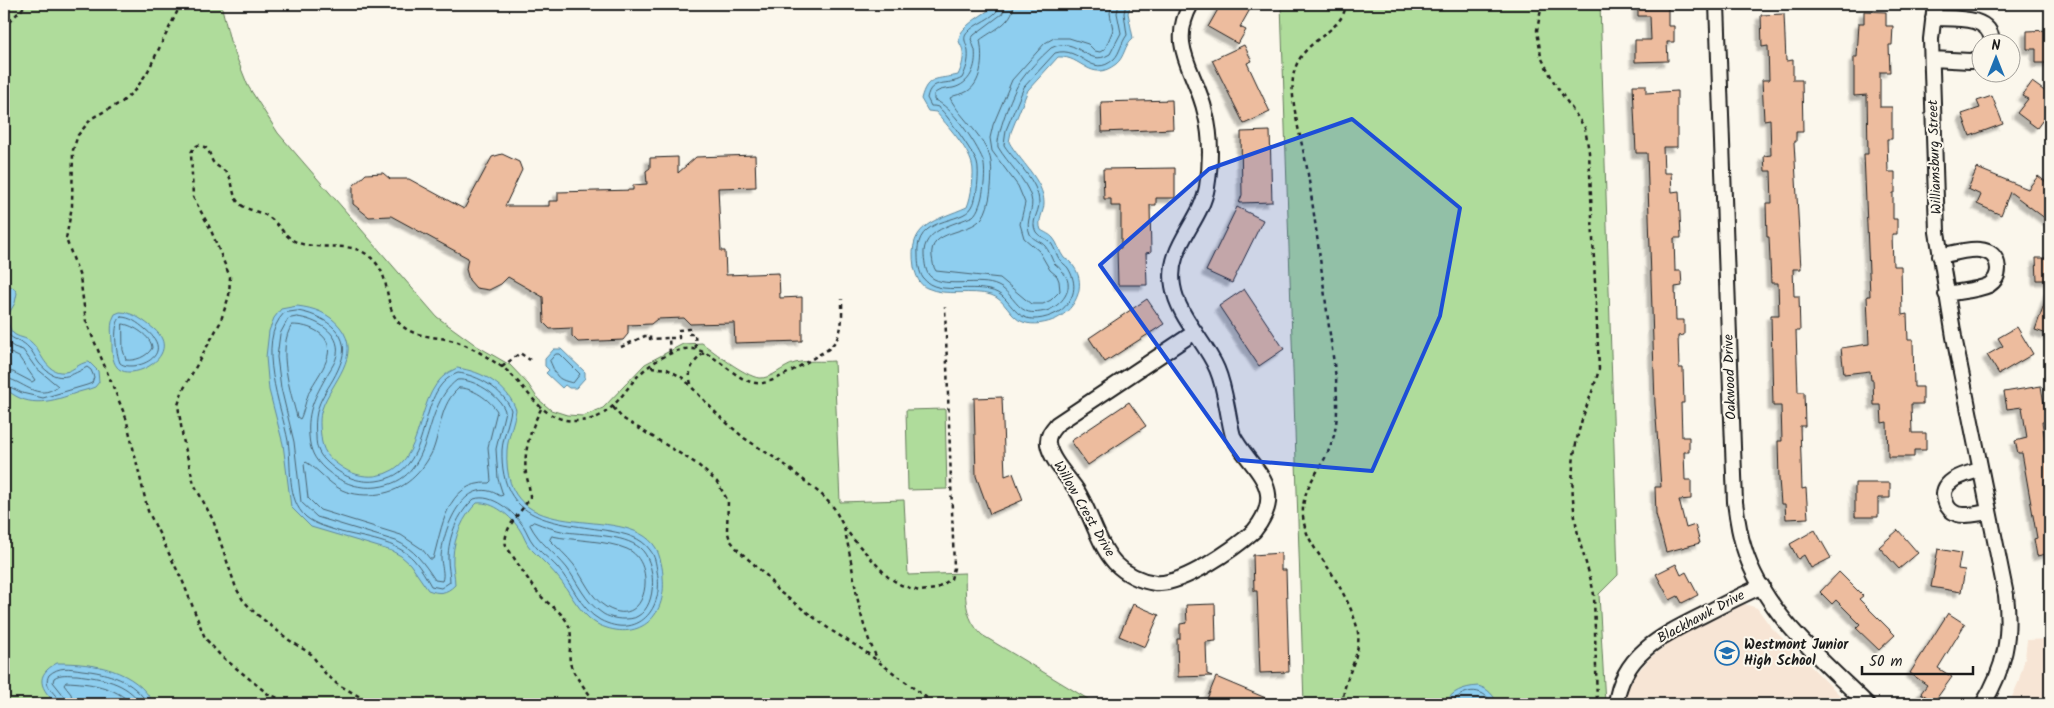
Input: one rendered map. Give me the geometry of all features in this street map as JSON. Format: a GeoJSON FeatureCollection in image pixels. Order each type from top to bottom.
{"type":"FeatureCollection","features":[{"type":"Feature","properties":{"kind":"street","name":"Willow Crest Drive"},"geometry":{"type":"LineString","coordinates":[[1191,4],[1183,21],[1181,42],[1186,64],[1205,110],[1209,148],[1209,175],[1202,205],[1176,252],[1172,265],[1172,276],[1176,297],[1218,371],[1233,436],[1238,445],[1263,475],[1266,484],[1267,505],[1261,523],[1254,531],[1191,574],[1170,582],[1145,581],[1124,570],[1108,553],[1077,491],[1051,452],[1048,438],[1057,424],[1195,332]]}},
{"type":"Feature","properties":{"kind":"street","name":"Oakwood Drive"},"geometry":{"type":"LineString","coordinates":[[1717,4],[1735,502],[1738,528],[1744,550],[1775,608],[1793,629],[1867,704]]}},
{"type":"Feature","properties":{"kind":"street","name":"Williamsburg Street"},"geometry":{"type":"LineString","coordinates":[[1935,4],[1932,59],[1940,256],[1980,470],[2006,595],[2009,619],[2003,664],[1993,688],[1983,704]]}},
{"type":"Feature","properties":{"kind":"street"},"geometry":{"type":"LineString","coordinates":[[1933,18],[1977,21],[1990,32]]}},
{"type":"Feature","properties":{"kind":"street"},"geometry":{"type":"LineString","coordinates":[[1932,59],[1972,60]]}},
{"type":"Feature","properties":{"kind":"street"},"geometry":{"type":"LineString","coordinates":[[1940,256],[1969,250],[1986,250],[1992,254],[1998,266],[1995,280],[1988,285],[1946,294]]}},
{"type":"Feature","properties":{"kind":"street"},"geometry":{"type":"LineString","coordinates":[[1980,470],[1951,480],[1944,492],[1944,499],[1950,510],[1957,514],[1966,515],[1989,512]]}},
{"type":"Feature","properties":{"kind":"street","name":"Blackhawk Drive"},"geometry":{"type":"LineString","coordinates":[[1616,704],[1623,679],[1635,660],[1651,643],[1669,632],[1762,586]]}},
{"type":"Feature","properties":{"kind":"path"},"geometry":{"type":"LineString","coordinates":[[4,27],[27,4]]}},
{"type":"Feature","properties":{"kind":"path"},"geometry":{"type":"LineString","coordinates":[[181,4],[148,71],[136,90],[122,102],[92,118],[78,134],[73,150],[72,206],[66,239],[80,277],[86,321],[126,418],[148,511],[183,582],[205,638],[220,655],[268,694],[293,704]]}},
{"type":"Feature","properties":{"kind":"path"},"geometry":{"type":"LineString","coordinates":[[1342,704],[1347,681],[1357,654],[1359,639],[1349,605],[1331,573],[1311,544],[1302,515],[1306,492],[1332,444],[1338,410],[1332,349],[1307,168],[1292,87],[1296,66],[1302,54],[1342,18],[1346,4]]}},
{"type":"Feature","properties":{"kind":"path"},"geometry":{"type":"LineString","coordinates":[[1542,4],[1537,30],[1541,58],[1554,84],[1584,128],[1589,152],[1599,370],[1596,385],[1583,416],[1576,443],[1573,466],[1573,491],[1579,540],[1592,580],[1594,595],[1597,704]]}},
{"type":"Feature","properties":{"kind":"path"},"geometry":{"type":"LineString","coordinates":[[373,704],[337,684],[306,650],[289,640],[255,614],[243,600],[236,588],[212,520],[194,484],[183,439],[178,405],[183,390],[220,323],[229,296],[230,277],[216,240],[193,197],[191,152],[194,147],[198,145],[204,146],[209,151],[213,161],[230,176],[232,190],[239,204],[270,218],[292,240],[304,244],[353,248],[369,256],[382,270],[391,310],[395,318],[407,330],[460,343],[502,368],[518,380],[541,409],[557,418],[577,421],[593,418],[613,407],[637,377],[649,366],[670,354],[685,349],[696,349],[704,353],[747,380],[756,383],[770,380],[836,343],[840,336],[842,325],[842,299]]}},
{"type":"Feature","properties":{"kind":"path"},"geometry":{"type":"LineString","coordinates":[[649,366],[675,372],[692,386],[719,416],[744,438],[784,464],[822,495],[834,508],[844,527],[879,569],[901,585],[919,591],[928,591],[936,589],[952,579],[955,558],[945,307]]}},
{"type":"Feature","properties":{"kind":"path"},"geometry":{"type":"LineString","coordinates":[[621,347],[645,336],[650,336],[650,339],[679,338],[679,330],[689,329],[689,334],[696,334],[696,349]]}},
{"type":"Feature","properties":{"kind":"path"},"geometry":{"type":"LineString","coordinates":[[670,338],[670,354]]}},
{"type":"Feature","properties":{"kind":"path"},"geometry":{"type":"LineString","coordinates":[[502,368],[520,353],[530,360]]}},
{"type":"Feature","properties":{"kind":"path"},"geometry":{"type":"LineString","coordinates":[[692,386],[689,372],[704,353]]}},
{"type":"Feature","properties":{"kind":"path"},"geometry":{"type":"LineString","coordinates":[[613,407],[622,418],[697,464],[717,482],[728,501],[727,530],[730,540],[766,576],[777,590],[935,704]]}},
{"type":"Feature","properties":{"kind":"path"},"geometry":{"type":"LineString","coordinates":[[541,409],[534,423],[527,449],[526,473],[530,487],[528,500],[505,535],[506,546],[537,592],[561,614],[568,624],[571,630],[570,657],[572,669],[596,704]]}},
{"type":"Feature","properties":{"kind":"path"},"geometry":{"type":"LineString","coordinates":[[844,527],[850,550],[861,622],[867,640],[878,662]]}},
{"type":"Feature","properties":{"kind":"highlighted area"},"geometry":{"type":"Polygon","coordinates":[[[1352,119],[1460,208],[1440,316],[1372,471],[1239,460],[1100,265],[1209,169],[1352,119]]]}},
{"type":"Feature","properties":{"kind":"shaded area","name":"Westmont Junior High School"},"geometry":{"type":"Polygon","coordinates":[[[1745,604],[1757,608],[1771,627],[1849,704],[1624,704],[1626,693],[1635,675],[1651,657],[1673,640],[1745,604]]]}},
{"type":"Feature","properties":{"kind":"shaded area"},"geometry":{"type":"Polygon","coordinates":[[[2050,639],[2050,704],[2009,704],[2018,683],[2025,658],[2027,640],[2050,639]]]}},
{"type":"Feature","properties":{"kind":"green space"},"geometry":{"type":"Polygon","coordinates":[[[4,4],[221,4],[230,41],[248,86],[278,133],[437,317],[477,346],[510,365],[528,384],[538,399],[551,410],[567,415],[583,416],[603,408],[645,364],[683,344],[702,343],[738,368],[759,378],[764,378],[795,363],[834,361],[840,502],[904,500],[908,575],[965,573],[966,599],[969,614],[971,621],[982,635],[1096,704],[4,704],[4,4]]]}},
{"type":"Feature","properties":{"kind":"green space"},"geometry":{"type":"Polygon","coordinates":[[[1281,4],[1600,4],[1618,575],[1599,594],[1605,704],[1304,704],[1281,4]]]}},
{"type":"Feature","properties":{"kind":"green space"},"geometry":{"type":"Polygon","coordinates":[[[945,409],[947,489],[908,490],[906,410],[945,409]]]}},
{"type":"Feature","properties":{"kind":"water"},"geometry":{"type":"Polygon","coordinates":[[[998,4],[1131,4],[1128,13],[1133,38],[1119,61],[1107,69],[1099,71],[1086,67],[1074,60],[1058,57],[1028,90],[1011,132],[1009,142],[1036,179],[1043,195],[1044,207],[1040,223],[1041,230],[1055,240],[1062,256],[1070,261],[1076,269],[1079,278],[1078,294],[1070,309],[1056,319],[1040,324],[1031,324],[1018,320],[1000,300],[991,295],[983,293],[951,293],[935,291],[924,287],[914,267],[913,252],[915,241],[920,232],[935,221],[967,207],[973,179],[973,168],[970,158],[957,137],[936,112],[928,111],[921,99],[923,91],[934,80],[958,75],[963,58],[963,51],[959,41],[963,30],[998,4]]]}},
{"type":"Feature","properties":{"kind":"water"},"geometry":{"type":"Polygon","coordinates":[[[4,287],[14,288],[17,293],[15,303],[8,315],[13,333],[31,342],[46,364],[60,372],[68,371],[89,362],[98,371],[99,382],[95,387],[55,400],[37,402],[20,398],[4,387],[4,287]]]}},
{"type":"Feature","properties":{"kind":"water"},"geometry":{"type":"Polygon","coordinates":[[[297,306],[315,310],[331,318],[340,327],[346,338],[348,348],[347,359],[326,399],[320,415],[323,445],[326,453],[332,460],[352,473],[366,476],[375,476],[393,470],[405,458],[414,443],[425,408],[432,392],[442,378],[457,368],[485,376],[507,394],[516,410],[507,450],[510,483],[523,503],[543,514],[568,520],[619,526],[640,534],[656,548],[662,566],[663,592],[655,615],[647,623],[626,631],[613,630],[594,622],[580,609],[554,572],[529,547],[512,520],[496,507],[483,503],[477,503],[472,508],[457,535],[453,564],[455,585],[449,590],[442,592],[428,590],[410,564],[392,551],[311,527],[291,507],[283,444],[269,390],[266,357],[269,331],[274,318],[281,309],[297,306]]]}},
{"type":"Feature","properties":{"kind":"water"},"geometry":{"type":"Polygon","coordinates":[[[120,312],[134,315],[142,320],[154,329],[162,339],[163,348],[159,357],[143,369],[133,372],[124,371],[117,367],[114,362],[111,325],[115,314],[120,312]]]}},
{"type":"Feature","properties":{"kind":"water"},"geometry":{"type":"Polygon","coordinates":[[[554,349],[561,349],[585,372],[585,378],[576,388],[569,388],[565,385],[562,388],[546,373],[549,370],[545,366],[545,359],[554,349]]]}},
{"type":"Feature","properties":{"kind":"water"},"geometry":{"type":"Polygon","coordinates":[[[57,663],[85,664],[112,670],[136,683],[146,692],[154,704],[57,704],[43,688],[42,677],[45,672],[57,663]]]}},
{"type":"Feature","properties":{"kind":"water"},"geometry":{"type":"Polygon","coordinates":[[[1478,686],[1490,693],[1498,704],[1445,704],[1458,690],[1478,686]]]}},
{"type":"Feature","properties":{"kind":"building"},"geometry":{"type":"Polygon","coordinates":[[[1221,4],[1253,4],[1240,27],[1246,30],[1238,44],[1208,27],[1221,4]]]}},
{"type":"Feature","properties":{"kind":"building"},"geometry":{"type":"Polygon","coordinates":[[[1638,4],[1668,4],[1668,26],[1674,26],[1674,42],[1667,42],[1668,61],[1635,62],[1635,40],[1651,40],[1650,16],[1638,16],[1638,4]]]}},
{"type":"Feature","properties":{"kind":"building"},"geometry":{"type":"Polygon","coordinates":[[[1864,11],[1886,12],[1886,26],[1893,26],[1892,45],[1889,45],[1890,72],[1880,72],[1880,107],[1892,107],[1892,139],[1887,139],[1888,172],[1895,172],[1893,219],[1897,219],[1897,234],[1892,234],[1893,266],[1901,266],[1902,315],[1907,314],[1908,340],[1913,340],[1914,387],[1923,387],[1923,404],[1911,404],[1912,433],[1926,433],[1926,450],[1914,450],[1914,457],[1888,457],[1887,422],[1882,423],[1881,405],[1874,405],[1873,380],[1871,380],[1870,371],[1844,374],[1841,348],[1869,344],[1867,296],[1870,296],[1864,154],[1868,154],[1867,95],[1854,96],[1854,57],[1857,57],[1859,23],[1864,23],[1864,11]]]}},
{"type":"Feature","properties":{"kind":"building"},"geometry":{"type":"Polygon","coordinates":[[[1784,14],[1786,61],[1793,60],[1793,80],[1802,80],[1803,132],[1796,132],[1796,142],[1794,142],[1801,269],[1793,269],[1794,296],[1799,296],[1800,331],[1796,331],[1798,392],[1804,392],[1805,426],[1800,426],[1802,489],[1806,488],[1808,518],[1786,519],[1785,504],[1781,504],[1779,479],[1778,441],[1782,441],[1781,406],[1773,406],[1771,315],[1779,315],[1778,283],[1771,283],[1769,237],[1767,237],[1766,203],[1772,203],[1771,171],[1765,171],[1764,156],[1771,155],[1770,119],[1764,120],[1762,80],[1769,80],[1768,46],[1762,47],[1761,15],[1784,14]]]}},
{"type":"Feature","properties":{"kind":"building"},"geometry":{"type":"Polygon","coordinates":[[[2050,30],[2050,63],[2036,63],[2036,49],[2027,49],[2027,31],[2050,30]]]}},
{"type":"Feature","properties":{"kind":"building"},"geometry":{"type":"Polygon","coordinates":[[[1244,45],[1252,61],[1247,63],[1270,112],[1244,124],[1212,60],[1244,45]]]}},
{"type":"Feature","properties":{"kind":"building"},"geometry":{"type":"Polygon","coordinates":[[[2032,82],[2050,95],[2050,110],[2037,128],[2017,113],[2028,99],[2022,96],[2032,82]]]}},
{"type":"Feature","properties":{"kind":"building"},"geometry":{"type":"Polygon","coordinates":[[[1633,85],[1646,85],[1646,93],[1677,91],[1677,147],[1663,147],[1664,173],[1671,173],[1672,192],[1679,191],[1681,238],[1674,238],[1675,271],[1681,271],[1682,286],[1675,287],[1676,320],[1684,320],[1684,335],[1678,336],[1679,368],[1683,368],[1684,403],[1681,403],[1682,437],[1689,437],[1689,452],[1684,452],[1685,480],[1691,480],[1691,499],[1679,500],[1686,528],[1695,525],[1700,543],[1666,552],[1656,514],[1655,487],[1661,487],[1655,404],[1647,153],[1636,153],[1633,85]]]}},
{"type":"Feature","properties":{"kind":"building"},"geometry":{"type":"Polygon","coordinates":[[[1992,96],[2003,124],[1970,136],[1962,114],[1980,108],[1977,101],[1992,96]]]}},
{"type":"Feature","properties":{"kind":"building"},"geometry":{"type":"Polygon","coordinates":[[[1172,100],[1173,129],[1102,132],[1101,102],[1172,100]]]}},
{"type":"Feature","properties":{"kind":"building"},"geometry":{"type":"Polygon","coordinates":[[[1270,131],[1272,202],[1239,203],[1242,195],[1241,132],[1270,131]]]}},
{"type":"Feature","properties":{"kind":"building"},"geometry":{"type":"Polygon","coordinates":[[[502,154],[519,162],[522,170],[505,206],[549,206],[549,201],[558,201],[558,192],[633,190],[633,185],[647,184],[646,171],[650,168],[650,158],[678,157],[678,173],[696,157],[755,155],[756,187],[718,188],[721,251],[725,251],[726,275],[779,273],[780,298],[802,297],[802,341],[735,343],[734,323],[690,324],[684,318],[657,319],[651,324],[628,325],[628,334],[623,340],[578,342],[572,336],[572,328],[550,329],[544,323],[543,297],[508,277],[501,284],[489,290],[476,288],[469,280],[466,269],[468,258],[391,216],[369,217],[353,204],[353,186],[366,174],[383,173],[390,179],[409,179],[464,209],[492,157],[502,154]]]}},
{"type":"Feature","properties":{"kind":"building"},"geometry":{"type":"Polygon","coordinates":[[[1175,168],[1175,198],[1156,198],[1156,205],[1150,205],[1151,252],[1146,253],[1147,285],[1118,285],[1117,248],[1121,248],[1121,206],[1111,206],[1111,199],[1104,199],[1103,169],[1175,168]]]}},
{"type":"Feature","properties":{"kind":"building"},"geometry":{"type":"Polygon","coordinates":[[[1977,168],[2028,189],[2038,176],[2050,185],[2050,222],[2010,192],[2001,215],[1977,204],[1981,195],[1968,189],[1977,168]]]}},
{"type":"Feature","properties":{"kind":"building"},"geometry":{"type":"Polygon","coordinates":[[[1237,207],[1263,220],[1232,283],[1206,271],[1237,207]]]}},
{"type":"Feature","properties":{"kind":"building"},"geometry":{"type":"Polygon","coordinates":[[[2036,258],[2050,258],[2050,280],[2037,280],[2036,258]]]}},
{"type":"Feature","properties":{"kind":"building"},"geometry":{"type":"Polygon","coordinates":[[[1244,289],[1284,349],[1259,366],[1219,306],[1244,289]]]}},
{"type":"Feature","properties":{"kind":"building"},"geometry":{"type":"Polygon","coordinates":[[[2050,290],[2050,335],[2035,330],[2050,290]]]}},
{"type":"Feature","properties":{"kind":"building"},"geometry":{"type":"Polygon","coordinates":[[[1147,299],[1164,324],[1105,362],[1089,338],[1147,299]]]}},
{"type":"Feature","properties":{"kind":"building"},"geometry":{"type":"Polygon","coordinates":[[[2017,327],[2033,354],[1999,374],[1987,355],[2003,346],[1998,338],[2017,327]]]}},
{"type":"Feature","properties":{"kind":"building"},"geometry":{"type":"Polygon","coordinates":[[[2041,386],[2047,422],[2042,422],[2050,469],[2050,553],[2037,556],[2034,539],[2037,538],[2022,453],[2018,453],[2015,441],[2027,438],[2022,407],[2007,409],[2004,392],[2041,386]]]}},
{"type":"Feature","properties":{"kind":"building"},"geometry":{"type":"Polygon","coordinates":[[[1002,397],[1005,476],[1013,473],[1023,500],[990,514],[976,476],[974,398],[1002,397]]]}},
{"type":"Feature","properties":{"kind":"building"},"geometry":{"type":"Polygon","coordinates":[[[1129,402],[1146,426],[1088,465],[1071,441],[1129,402]]]}},
{"type":"Feature","properties":{"kind":"building"},"geometry":{"type":"Polygon","coordinates":[[[1855,483],[1890,483],[1890,498],[1878,498],[1878,517],[1855,517],[1855,483]]]}},
{"type":"Feature","properties":{"kind":"building"},"geometry":{"type":"Polygon","coordinates":[[[1815,530],[1831,558],[1811,568],[1804,555],[1798,559],[1790,544],[1815,530]]]}},
{"type":"Feature","properties":{"kind":"building"},"geometry":{"type":"Polygon","coordinates":[[[1898,530],[1918,553],[1899,569],[1879,547],[1898,530]]]}},
{"type":"Feature","properties":{"kind":"building"},"geometry":{"type":"Polygon","coordinates":[[[1938,549],[1961,553],[1958,569],[1965,570],[1961,592],[1931,587],[1938,549]]]}},
{"type":"Feature","properties":{"kind":"building"},"geometry":{"type":"Polygon","coordinates":[[[1281,553],[1281,570],[1286,570],[1289,672],[1260,673],[1257,591],[1254,591],[1253,555],[1281,553]]]}},
{"type":"Feature","properties":{"kind":"building"},"geometry":{"type":"Polygon","coordinates":[[[1676,564],[1681,575],[1686,572],[1698,595],[1682,603],[1678,596],[1670,600],[1656,574],[1676,564]]]}},
{"type":"Feature","properties":{"kind":"building"},"geometry":{"type":"Polygon","coordinates":[[[1839,572],[1863,596],[1859,599],[1895,635],[1879,650],[1856,628],[1860,624],[1836,600],[1832,604],[1820,592],[1839,572]]]}},
{"type":"Feature","properties":{"kind":"building"},"geometry":{"type":"Polygon","coordinates":[[[1133,604],[1159,615],[1145,647],[1119,636],[1133,604]]]}},
{"type":"Feature","properties":{"kind":"building"},"geometry":{"type":"Polygon","coordinates":[[[1215,604],[1216,641],[1206,642],[1207,674],[1212,676],[1178,677],[1177,639],[1180,639],[1180,624],[1187,623],[1186,605],[1215,604]]]}},
{"type":"Feature","properties":{"kind":"building"},"geometry":{"type":"Polygon","coordinates":[[[1948,613],[1965,624],[1938,668],[1952,677],[1934,702],[1921,693],[1927,685],[1910,673],[1948,613]]]}},
{"type":"Feature","properties":{"kind":"building"},"geometry":{"type":"Polygon","coordinates":[[[1216,677],[1280,704],[1205,704],[1216,677]]]}},
{"type":"Feature","properties":{"kind":"place","name":"Westmont Junior High School"},"geometry":{"type":"Point","coordinates":[1727,653]}}]}
